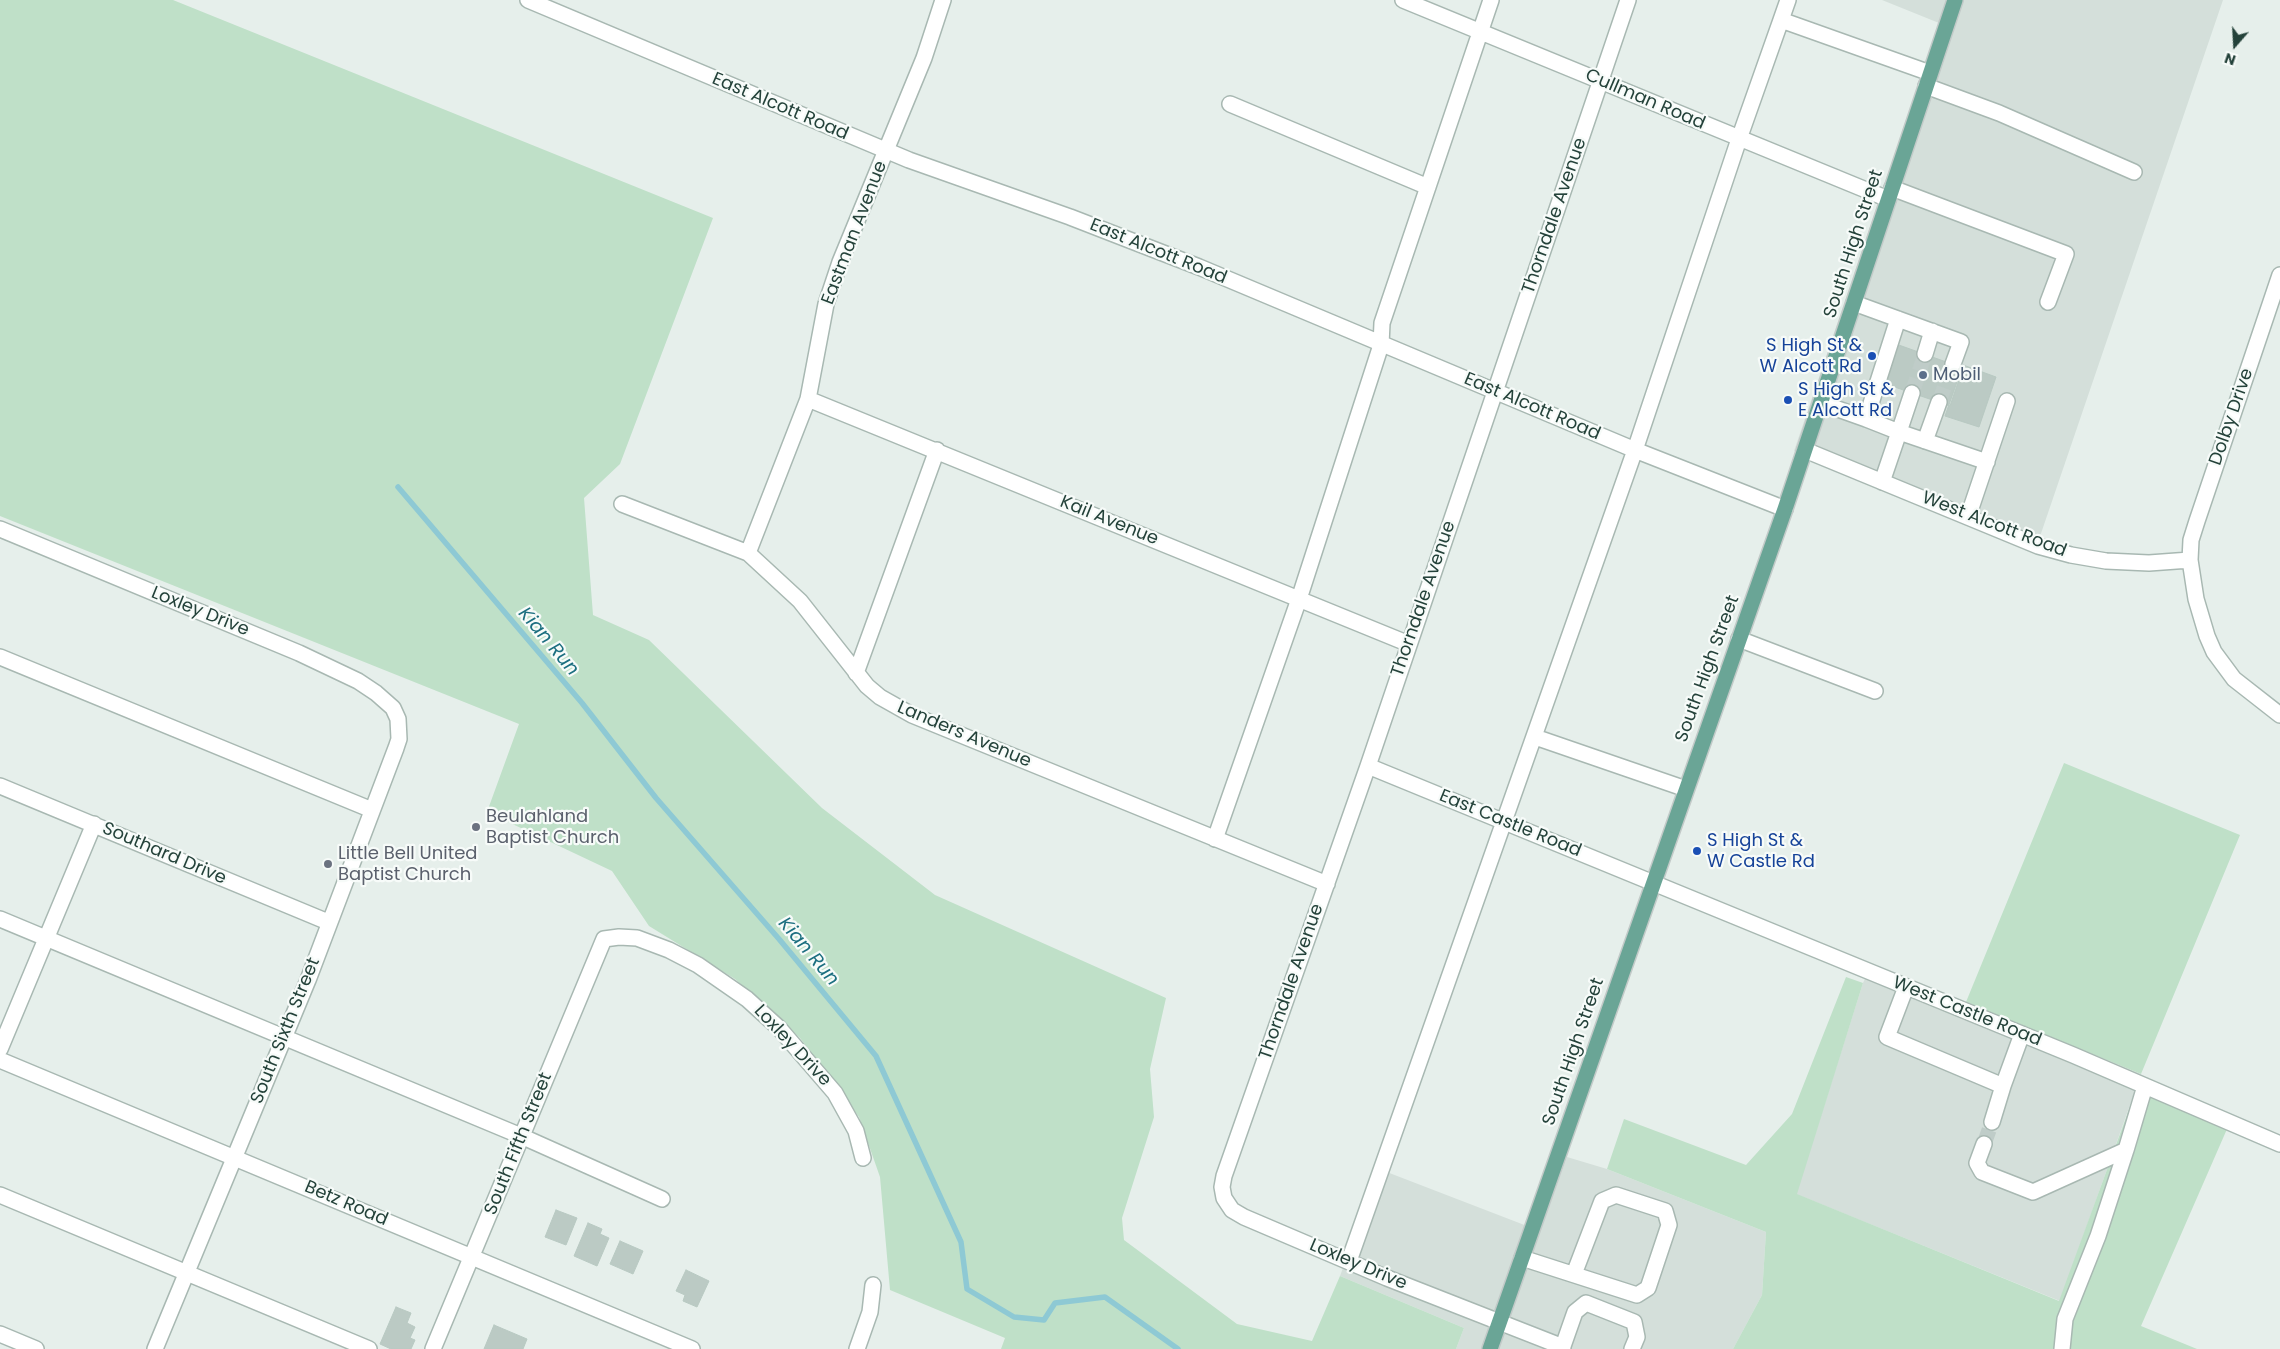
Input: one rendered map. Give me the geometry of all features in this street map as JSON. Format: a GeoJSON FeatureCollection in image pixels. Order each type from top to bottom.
{"type":"FeatureCollection","features":[{"type":"Feature","properties":{"kind":"main road","name":"South High Street"},"geometry":{"type":"LineString","coordinates":[[1490,1349],[1786,509],[1955,0]]}},
{"type":"Feature","properties":{"kind":"street","name":"East Alcott Road"},"geometry":{"type":"LineString","coordinates":[[528,0],[886,151],[1078,220],[1199,268],[1635,450],[1786,509]]}},
{"type":"Feature","properties":{"kind":"street","name":"Eastman Avenue"},"geometry":{"type":"LineString","coordinates":[[748,553],[808,399],[826,304],[840,262],[924,58],[943,0]]}},
{"type":"Feature","properties":{"kind":"street","name":"Cullman Road"},"geometry":{"type":"LineString","coordinates":[[1403,0],[1739,140],[2066,254],[2048,302]]}},
{"type":"Feature","properties":{"kind":"street"},"geometry":{"type":"LineString","coordinates":[[1215,839],[1299,600],[1381,345],[1382,323],[1491,0]]}},
{"type":"Feature","properties":{"kind":"street","name":"Thorndale Avenue"},"geometry":{"type":"LineString","coordinates":[[1224,1198],[1222,1187],[1224,1176],[1368,766],[1628,0]]}},
{"type":"Feature","properties":{"kind":"street"},"geometry":{"type":"LineString","coordinates":[[1349,1261],[1635,450],[1788,0]]}},
{"type":"Feature","properties":{"kind":"street"},"geometry":{"type":"LineString","coordinates":[[1781,20],[1928,80],[2134,172]]}},
{"type":"Feature","properties":{"kind":"street"},"geometry":{"type":"LineString","coordinates":[[1230,104],[1428,187]]}},
{"type":"Feature","properties":{"kind":"street","name":"Dolby Drive"},"geometry":{"type":"LineString","coordinates":[[2280,276],[2197,521],[2191,540],[2190,560],[2196,599],[2206,636],[2214,652],[2234,680],[2280,715]]}},
{"type":"Feature","properties":{"kind":"street"},"geometry":{"type":"LineString","coordinates":[[1854,302],[1961,342],[1953,364]]}},
{"type":"Feature","properties":{"kind":"street"},"geometry":{"type":"LineString","coordinates":[[1866,419],[1898,319]]}},
{"type":"Feature","properties":{"kind":"street"},"geometry":{"type":"LineString","coordinates":[[1925,354],[1932,331]]}},
{"type":"Feature","properties":{"kind":"street"},"geometry":{"type":"LineString","coordinates":[[1882,482],[1912,393]]}},
{"type":"Feature","properties":{"kind":"street","name":"Kail Avenue"},"geometry":{"type":"LineString","coordinates":[[808,399],[938,450],[1409,644]]}},
{"type":"Feature","properties":{"kind":"street"},"geometry":{"type":"LineString","coordinates":[[1968,517],[2007,400]]}},
{"type":"Feature","properties":{"kind":"street"},"geometry":{"type":"LineString","coordinates":[[1925,441],[1939,402]]}},
{"type":"Feature","properties":{"kind":"street"},"geometry":{"type":"LineString","coordinates":[[1821,403],[1987,462]]}},
{"type":"Feature","properties":{"kind":"street"},"geometry":{"type":"LineString","coordinates":[[856,673],[938,450]]}},
{"type":"Feature","properties":{"kind":"street","name":"West Alcott Road"},"geometry":{"type":"LineString","coordinates":[[1805,450],[2038,546],[2071,555],[2106,561],[2149,563],[2190,560]]}},
{"type":"Feature","properties":{"kind":"street","name":"Landers Avenue"},"geometry":{"type":"LineString","coordinates":[[622,504],[748,553],[800,600],[856,673],[880,697],[912,715],[1327,884]]}},
{"type":"Feature","properties":{"kind":"street","name":"Loxley Drive"},"geometry":{"type":"LineString","coordinates":[[0,529],[299,653],[358,681],[393,708]]}},
{"type":"Feature","properties":{"kind":"street"},"geometry":{"type":"LineString","coordinates":[[1739,639],[1876,691]]}},
{"type":"Feature","properties":{"kind":"street"},"geometry":{"type":"LineString","coordinates":[[0,657],[372,810]]}},
{"type":"Feature","properties":{"kind":"street","name":"South Sixth Street"},"geometry":{"type":"LineString","coordinates":[[155,1349],[236,1158],[399,739],[398,719],[393,708]]}},
{"type":"Feature","properties":{"kind":"street"},"geometry":{"type":"LineString","coordinates":[[1534,737],[1686,789]]}},
{"type":"Feature","properties":{"kind":"street","name":"East Castle Road"},"geometry":{"type":"LineString","coordinates":[[1368,766],[1653,882]]}},
{"type":"Feature","properties":{"kind":"street","name":"Southard Drive"},"geometry":{"type":"LineString","coordinates":[[0,786],[328,922]]}},
{"type":"Feature","properties":{"kind":"street"},"geometry":{"type":"LineString","coordinates":[[0,1049],[94,824]]}},
{"type":"Feature","properties":{"kind":"street","name":"West Castle Road"},"geometry":{"type":"LineString","coordinates":[[1653,882],[2022,1034],[2280,1144]]}},
{"type":"Feature","properties":{"kind":"street"},"geometry":{"type":"LineString","coordinates":[[0,919],[521,1136],[662,1198]]}},
{"type":"Feature","properties":{"kind":"street","name":"Loxley Drive"},"geometry":{"type":"LineString","coordinates":[[604,939],[619,937],[637,938],[668,950],[698,965],[748,999],[779,1028],[835,1093],[856,1131],[863,1158]]}},
{"type":"Feature","properties":{"kind":"street","name":"South Fifth Street"},"geometry":{"type":"LineString","coordinates":[[433,1349],[473,1257],[521,1136],[604,939]]}},
{"type":"Feature","properties":{"kind":"street"},"geometry":{"type":"LineString","coordinates":[[1906,987],[1887,1037],[2003,1086]]}},
{"type":"Feature","properties":{"kind":"street"},"geometry":{"type":"LineString","coordinates":[[1992,1122],[2022,1034]]}},
{"type":"Feature","properties":{"kind":"street","name":"Betz Road"},"geometry":{"type":"LineString","coordinates":[[0,1060],[692,1349]]}},
{"type":"Feature","properties":{"kind":"street"},"geometry":{"type":"LineString","coordinates":[[2062,1349],[2065,1319],[2098,1236],[2145,1086]]}},
{"type":"Feature","properties":{"kind":"street"},"geometry":{"type":"LineString","coordinates":[[1984,1144],[1977,1163],[1982,1172],[2033,1192],[2126,1150]]}},
{"type":"Feature","properties":{"kind":"street"},"geometry":{"type":"LineString","coordinates":[[0,1195],[369,1349]]}},
{"type":"Feature","properties":{"kind":"street"},"geometry":{"type":"LineString","coordinates":[[1522,1258],[1637,1296],[1648,1288],[1669,1225],[1665,1211],[1616,1195],[1602,1201],[1574,1274]]}},
{"type":"Feature","properties":{"kind":"street","name":"Loxley Drive"},"geometry":{"type":"LineString","coordinates":[[1224,1198],[1232,1210],[1244,1217],[1563,1348]]}},
{"type":"Feature","properties":{"kind":"street"},"geometry":{"type":"LineString","coordinates":[[857,1349],[870,1312],[873,1285]]}},
{"type":"Feature","properties":{"kind":"street"},"geometry":{"type":"LineString","coordinates":[[1563,1348],[1575,1312],[1586,1303],[1634,1322],[1637,1337],[1632,1349]]}},
{"type":"Feature","properties":{"kind":"street"},"geometry":{"type":"LineString","coordinates":[[0,1334],[36,1349]]}},
{"type":"Feature","properties":{"kind":"shaded area"},"geometry":{"type":"Polygon","coordinates":[[[1882,0],[2223,0],[2035,551],[1794,451],[1939,23],[1882,0]]]}},
{"type":"Feature","properties":{"kind":"shaded area"},"geometry":{"type":"Polygon","coordinates":[[[1872,964],[2141,1074],[2060,1301],[1796,1194],[1863,983],[1872,964]]]}},
{"type":"Feature","properties":{"kind":"shaded area"},"geometry":{"type":"Polygon","coordinates":[[[1567,1157],[1607,1169],[1766,1232],[1762,1295],[1733,1349],[1456,1349],[1464,1328],[1340,1276],[1379,1169],[1540,1231],[1567,1157]]]}},
{"type":"Feature","properties":{"kind":"green space"},"geometry":{"type":"Polygon","coordinates":[[[0,0],[173,0],[713,218],[620,464],[584,498],[593,615],[649,640],[822,808],[935,895],[1166,998],[1150,1069],[1154,1117],[1122,1218],[1124,1240],[1237,1324],[1312,1341],[1340,1276],[1464,1328],[1456,1349],[1001,1349],[1005,1338],[890,1290],[880,1177],[859,1117],[800,1038],[735,979],[649,926],[612,871],[487,812],[519,724],[0,516],[0,0]]]}},
{"type":"Feature","properties":{"kind":"green space"},"geometry":{"type":"Polygon","coordinates":[[[2064,763],[2240,835],[2141,1074],[1966,1002],[2064,763]]]}},
{"type":"Feature","properties":{"kind":"green space"},"geometry":{"type":"Polygon","coordinates":[[[1846,977],[1863,983],[1797,1194],[2059,1301],[2136,1090],[2227,1129],[2141,1326],[2197,1349],[1733,1349],[1762,1295],[1766,1232],[1607,1169],[1624,1119],[1746,1165],[1792,1114],[1846,977]]]}},
{"type":"Feature","properties":{"kind":"building","name":"Mobil"},"geometry":{"type":"Polygon","coordinates":[[[1896,344],[1963,368],[1950,406],[1883,383],[1896,344]]]}},
{"type":"Feature","properties":{"kind":"building"},"geometry":{"type":"Polygon","coordinates":[[[1963,365],[1996,377],[1979,427],[1945,416],[1963,365]]]}},
{"type":"Feature","properties":{"kind":"building"},"geometry":{"type":"Polygon","coordinates":[[[556,1210],[577,1218],[566,1245],[545,1237],[556,1210]]]}},
{"type":"Feature","properties":{"kind":"building"},"geometry":{"type":"Polygon","coordinates":[[[588,1223],[602,1229],[600,1234],[609,1238],[597,1266],[574,1256],[588,1223]]]}},
{"type":"Feature","properties":{"kind":"building"},"geometry":{"type":"Polygon","coordinates":[[[620,1241],[643,1251],[633,1274],[610,1264],[620,1241]]]}},
{"type":"Feature","properties":{"kind":"building"},"geometry":{"type":"Polygon","coordinates":[[[686,1270],[709,1281],[697,1307],[683,1301],[685,1295],[676,1291],[686,1270]]]}},
{"type":"Feature","properties":{"kind":"building"},"geometry":{"type":"Polygon","coordinates":[[[396,1307],[411,1313],[407,1323],[415,1327],[410,1338],[415,1340],[411,1349],[391,1349],[380,1344],[396,1307]]]}},
{"type":"Feature","properties":{"kind":"building"},"geometry":{"type":"Polygon","coordinates":[[[494,1325],[527,1339],[523,1349],[484,1349],[494,1325]]]}},
{"type":"Feature","properties":{"kind":"waterway","name":"Kian Run"},"geometry":{"type":"LineString","coordinates":[[398,487],[582,703],[656,798],[779,939],[876,1056],[961,1242],[967,1289],[1014,1317],[1044,1320],[1055,1303],[1105,1297],[1178,1349]]}},
{"type":"Feature","properties":{"kind":"tunnel"},"geometry":{"type":"LineString","coordinates":[[1912,393],[1925,354]]}},
{"type":"Feature","properties":{"kind":"tunnel"},"geometry":{"type":"LineString","coordinates":[[1939,402],[1953,364]]}},
{"type":"Feature","properties":{"kind":"tunnel"},"geometry":{"type":"LineString","coordinates":[[1984,1144],[1992,1122]]}},
{"type":"Feature","properties":{"kind":"place","name":"S High St & W Alcott Rd"},"geometry":{"type":"Point","coordinates":[1872,356]}},
{"type":"Feature","properties":{"kind":"place","name":"Mobil"},"geometry":{"type":"Point","coordinates":[1923,375]}},
{"type":"Feature","properties":{"kind":"place","name":"S High St & E Alcott Rd"},"geometry":{"type":"Point","coordinates":[1788,400]}},
{"type":"Feature","properties":{"kind":"place","name":"Beulahland Baptist Church"},"geometry":{"type":"Point","coordinates":[476,827]}},
{"type":"Feature","properties":{"kind":"place","name":"S High St & W Castle Rd"},"geometry":{"type":"Point","coordinates":[1697,851]}},
{"type":"Feature","properties":{"kind":"place","name":"Little Bell United Baptist Church"},"geometry":{"type":"Point","coordinates":[328,864]}}]}
